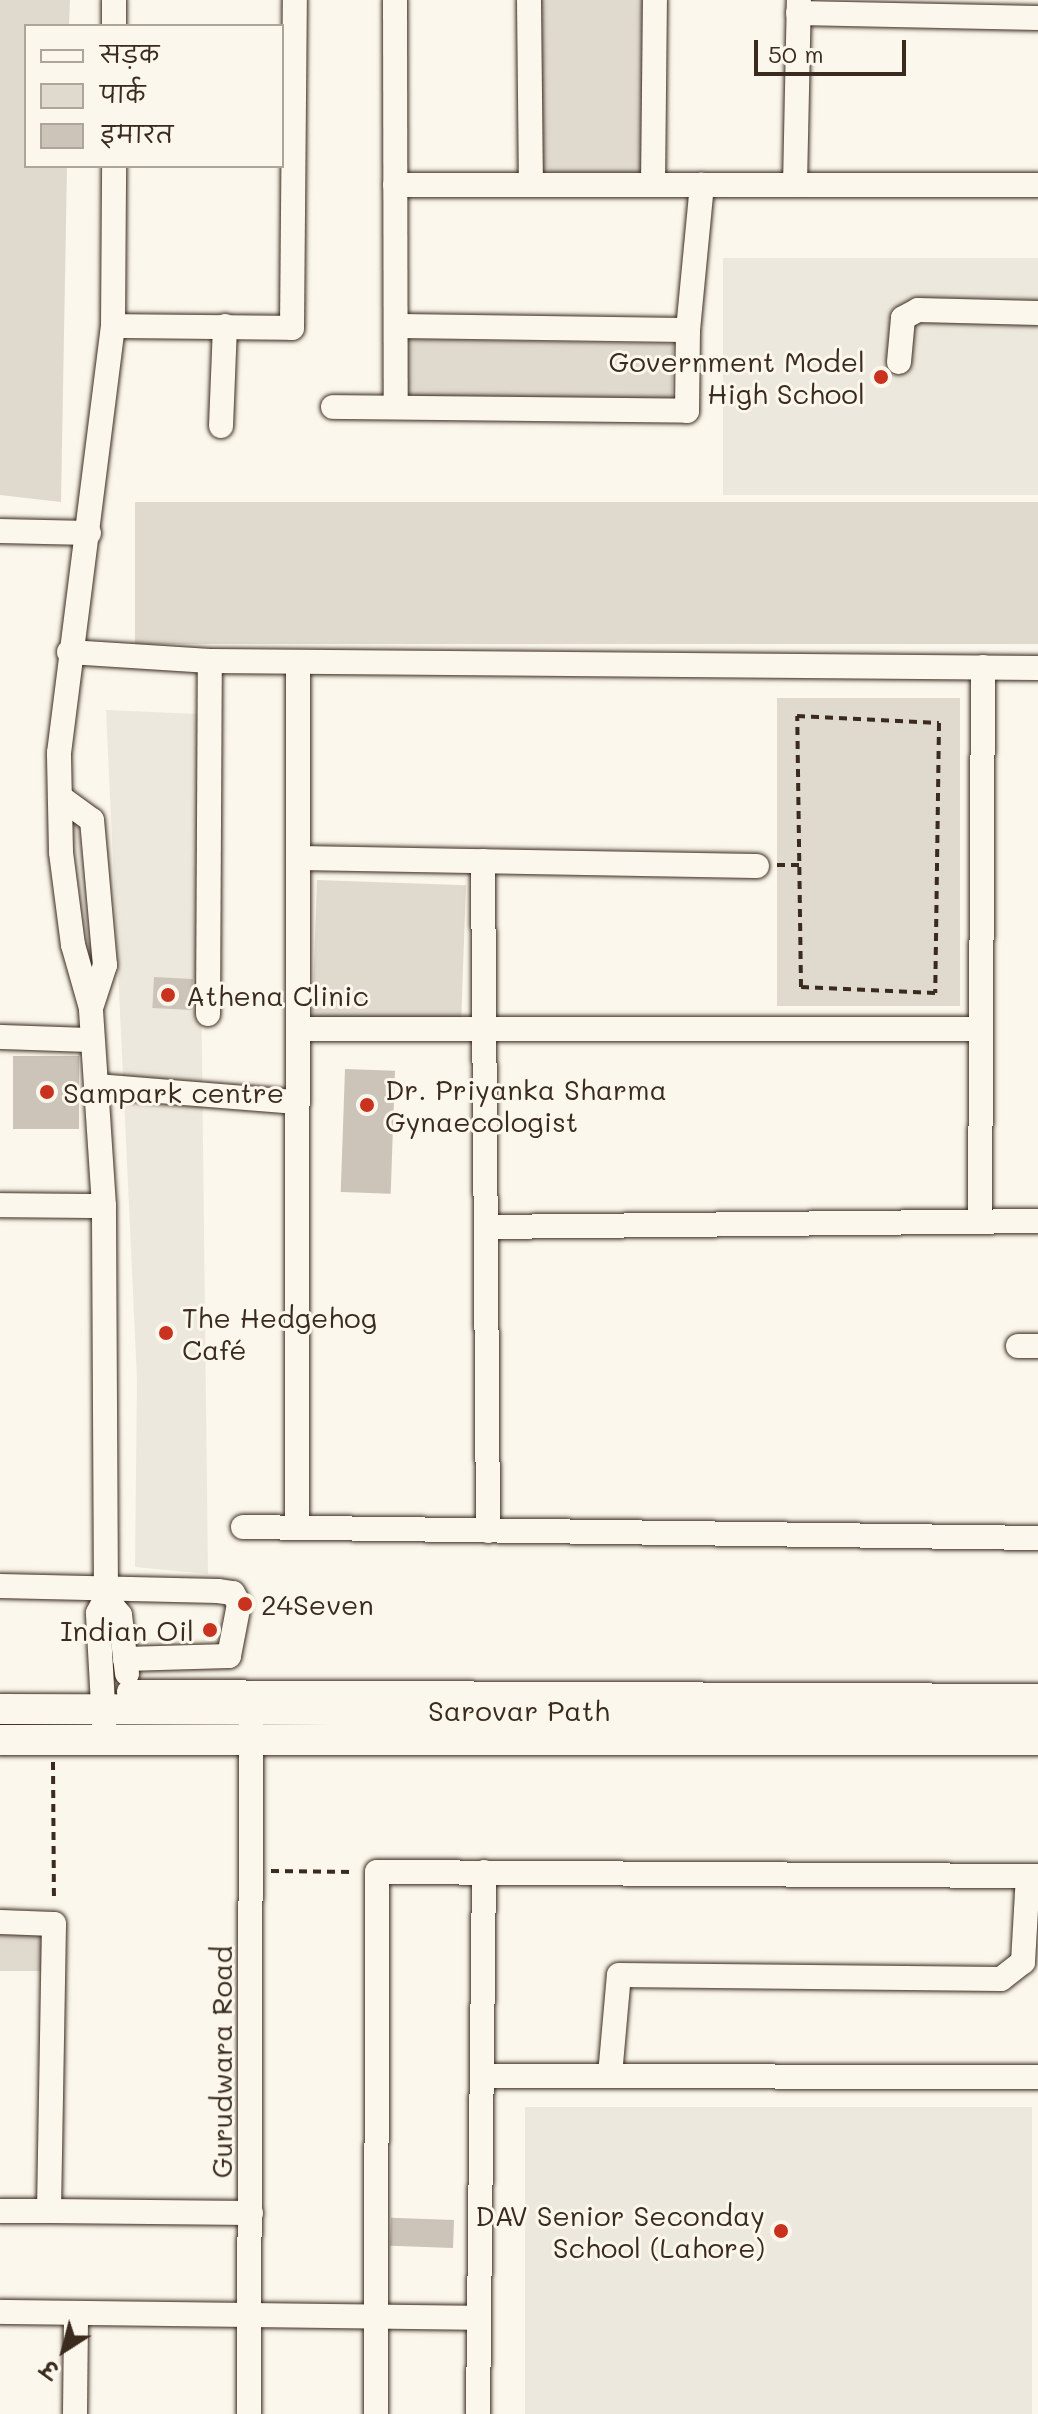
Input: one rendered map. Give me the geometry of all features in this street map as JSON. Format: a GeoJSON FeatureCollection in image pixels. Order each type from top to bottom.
{"type":"FeatureCollection","features":[{"type":"Feature","properties":{"kind":"main road","name":"Sarovar Path"},"geometry":{"type":"LineString","coordinates":[[0,1709],[121,1704],[251,1710],[1038,1712]]}},
{"type":"Feature","properties":{"kind":"main road","name":"Sarovar Path"},"geometry":{"type":"LineString","coordinates":[[0,1740],[1038,1740]]}},
{"type":"Feature","properties":{"kind":"street"},"geometry":{"type":"LineString","coordinates":[[114,0],[114,24]]}},
{"type":"Feature","properties":{"kind":"street"},"geometry":{"type":"LineString","coordinates":[[113,326],[292,328],[295,0]]}},
{"type":"Feature","properties":{"kind":"street"},"geometry":{"type":"LineString","coordinates":[[395,0],[396,407]]}},
{"type":"Feature","properties":{"kind":"street"},"geometry":{"type":"LineString","coordinates":[[529,0],[531,185]]}},
{"type":"Feature","properties":{"kind":"street"},"geometry":{"type":"LineString","coordinates":[[653,185],[655,0]]}},
{"type":"Feature","properties":{"kind":"street"},"geometry":{"type":"LineString","coordinates":[[795,185],[798,6],[1038,18]]}},
{"type":"Feature","properties":{"kind":"street"},"geometry":{"type":"LineString","coordinates":[[114,168],[113,326],[89,533],[69,652],[60,797],[73,945],[91,1008],[104,1206],[105,1592],[98,1613],[121,1704]]}},
{"type":"Feature","properties":{"kind":"street"},"geometry":{"type":"LineString","coordinates":[[395,185],[1038,185]]}},
{"type":"Feature","properties":{"kind":"street"},"geometry":{"type":"LineString","coordinates":[[333,407],[687,411],[688,330],[702,185]]}},
{"type":"Feature","properties":{"kind":"street"},"geometry":{"type":"LineString","coordinates":[[899,362],[903,318],[918,310],[1038,313]]}},
{"type":"Feature","properties":{"kind":"street"},"geometry":{"type":"LineString","coordinates":[[221,426],[225,326]]}},
{"type":"Feature","properties":{"kind":"street"},"geometry":{"type":"LineString","coordinates":[[396,326],[688,330]]}},
{"type":"Feature","properties":{"kind":"street"},"geometry":{"type":"LineString","coordinates":[[0,531],[89,533]]}},
{"type":"Feature","properties":{"kind":"street"},"geometry":{"type":"LineString","coordinates":[[69,652],[210,661],[1038,668]]}},
{"type":"Feature","properties":{"kind":"street"},"geometry":{"type":"LineString","coordinates":[[208,1014],[210,661]]}},
{"type":"Feature","properties":{"kind":"street"},"geometry":{"type":"LineString","coordinates":[[297,1528],[298,662]]}},
{"type":"Feature","properties":{"kind":"street"},"geometry":{"type":"LineString","coordinates":[[980,1222],[983,667]]}},
{"type":"Feature","properties":{"kind":"street"},"geometry":{"type":"LineString","coordinates":[[60,797],[92,820],[105,965],[91,1008]]}},
{"type":"Feature","properties":{"kind":"street"},"geometry":{"type":"LineString","coordinates":[[298,858],[757,866]]}},
{"type":"Feature","properties":{"kind":"street"},"geometry":{"type":"LineString","coordinates":[[483,861],[488,1531]]}},
{"type":"Feature","properties":{"kind":"street"},"geometry":{"type":"LineString","coordinates":[[298,1029],[484,1033],[981,1029]]}},
{"type":"Feature","properties":{"kind":"street"},"geometry":{"type":"LineString","coordinates":[[0,1037],[91,1040]]}},
{"type":"Feature","properties":{"kind":"street"},"geometry":{"type":"LineString","coordinates":[[96,1086],[297,1102]]}},
{"type":"Feature","properties":{"kind":"street"},"geometry":{"type":"LineString","coordinates":[[0,1205],[104,1206]]}},
{"type":"Feature","properties":{"kind":"street"},"geometry":{"type":"LineString","coordinates":[[486,1227],[1038,1221]]}},
{"type":"Feature","properties":{"kind":"street"},"geometry":{"type":"LineString","coordinates":[[243,1527],[1038,1538]]}},
{"type":"Feature","properties":{"kind":"street"},"geometry":{"type":"LineString","coordinates":[[0,1586],[105,1592],[218,1591],[233,1593],[239,1604],[229,1656],[125,1659]]}},
{"type":"Feature","properties":{"kind":"street"},"geometry":{"type":"LineString","coordinates":[[105,1592],[120,1615],[125,1659],[118,1740]]}},
{"type":"Feature","properties":{"kind":"street"},"geometry":{"type":"LineString","coordinates":[[121,1704],[1038,1696]]}},
{"type":"Feature","properties":{"kind":"street","name":"Gurudwara Road"},"geometry":{"type":"LineString","coordinates":[[249,2414],[251,1710]]}},
{"type":"Feature","properties":{"kind":"street"},"geometry":{"type":"LineString","coordinates":[[376,2414],[377,1872],[1033,1876],[1023,1962],[1001,1979],[619,1975],[610,2075]]}},
{"type":"Feature","properties":{"kind":"street"},"geometry":{"type":"LineString","coordinates":[[478,2414],[484,1872]]}},
{"type":"Feature","properties":{"kind":"street"},"geometry":{"type":"LineString","coordinates":[[0,1922],[54,1924],[49,2211]]}},
{"type":"Feature","properties":{"kind":"street"},"geometry":{"type":"LineString","coordinates":[[482,2076],[1038,2077]]}},
{"type":"Feature","properties":{"kind":"street"},"geometry":{"type":"LineString","coordinates":[[0,2211],[251,2213]]}},
{"type":"Feature","properties":{"kind":"street"},"geometry":{"type":"LineString","coordinates":[[0,2312],[479,2318]]}},
{"type":"Feature","properties":{"kind":"street"},"geometry":{"type":"LineString","coordinates":[[75,2414],[76,2314]]}},
{"type":"Feature","properties":{"kind":"path"},"geometry":{"type":"LineString","coordinates":[[797,716],[939,723],[935,993],[801,987],[797,716]]}},
{"type":"Feature","properties":{"kind":"path"},"geometry":{"type":"LineString","coordinates":[[53,1740],[54,1924]]}},
{"type":"Feature","properties":{"kind":"path"},"geometry":{"type":"LineString","coordinates":[[268,1871],[377,1872]]}},
{"type":"Feature","properties":{"kind":"shaded area","name":"Government Model High School"},"geometry":{"type":"Polygon","coordinates":[[[723,258],[1038,258],[1038,495],[723,495],[723,258]]]}},
{"type":"Feature","properties":{"kind":"shaded area"},"geometry":{"type":"Polygon","coordinates":[[[106,710],[198,714],[208,1574],[135,1567],[137,1379],[106,710]]]}},
{"type":"Feature","properties":{"kind":"shaded area","name":"DAV Senior Seconday School (Lahore)"},"geometry":{"type":"Polygon","coordinates":[[[525,2107],[1032,2107],[1032,2414],[525,2414],[525,2107]]]}},
{"type":"Feature","properties":{"kind":"green space"},"geometry":{"type":"Polygon","coordinates":[[[0,0],[70,0],[69,24],[24,24],[24,168],[67,168],[61,502],[0,495],[0,0]]]}},
{"type":"Feature","properties":{"kind":"green space"},"geometry":{"type":"Polygon","coordinates":[[[539,0],[643,0],[643,172],[539,172],[539,0]]]}},
{"type":"Feature","properties":{"kind":"green space"},"geometry":{"type":"Polygon","coordinates":[[[406,339],[673,344],[672,404],[405,399],[406,339]]]}},
{"type":"Feature","properties":{"kind":"green space"},"geometry":{"type":"Polygon","coordinates":[[[135,502],[1038,502],[1038,644],[135,644],[135,502]]]}},
{"type":"Feature","properties":{"kind":"green space"},"geometry":{"type":"Polygon","coordinates":[[[777,698],[960,698],[960,1006],[777,1006],[777,698]]]}},
{"type":"Feature","properties":{"kind":"green space"},"geometry":{"type":"Polygon","coordinates":[[[317,880],[466,885],[461,1035],[312,1030],[317,880]]]}},
{"type":"Feature","properties":{"kind":"green space"},"geometry":{"type":"Polygon","coordinates":[[[0,1935],[53,1935],[53,1971],[0,1971],[0,1935]]]}},
{"type":"Feature","properties":{"kind":"building"},"geometry":{"type":"Polygon","coordinates":[[[154,977],[193,979],[191,1010],[152,1008],[154,977]]]}},
{"type":"Feature","properties":{"kind":"building","name":"Sampark centre"},"geometry":{"type":"Polygon","coordinates":[[[13,1056],[79,1056],[79,1129],[13,1129],[13,1056]]]}},
{"type":"Feature","properties":{"kind":"building"},"geometry":{"type":"Polygon","coordinates":[[[345,1069],[395,1071],[391,1194],[341,1192],[345,1069]]]}},
{"type":"Feature","properties":{"kind":"building"},"geometry":{"type":"Polygon","coordinates":[[[391,2218],[454,2220],[453,2248],[390,2246],[391,2218]]]}},
{"type":"Feature","properties":{"kind":"place","name":"Government Model High School"},"geometry":{"type":"Point","coordinates":[881,377]}},
{"type":"Feature","properties":{"kind":"place","name":"Athena Clinic"},"geometry":{"type":"Point","coordinates":[168,995]}},
{"type":"Feature","properties":{"kind":"place","name":"Sampark centre"},"geometry":{"type":"Point","coordinates":[47,1092]}},
{"type":"Feature","properties":{"kind":"place","name":"Dr. Priyanka Sharma Gynaecologist"},"geometry":{"type":"Point","coordinates":[367,1105]}},
{"type":"Feature","properties":{"kind":"place","name":"The Hedgehog Café"},"geometry":{"type":"Point","coordinates":[166,1333]}},
{"type":"Feature","properties":{"kind":"place","name":"24Seven"},"geometry":{"type":"Point","coordinates":[245,1604]}},
{"type":"Feature","properties":{"kind":"place","name":"Indian Oil"},"geometry":{"type":"Point","coordinates":[210,1630]}},
{"type":"Feature","properties":{"kind":"place","name":"DAV Senior Seconday School (Lahore)"},"geometry":{"type":"Point","coordinates":[781,2231]}}]}
